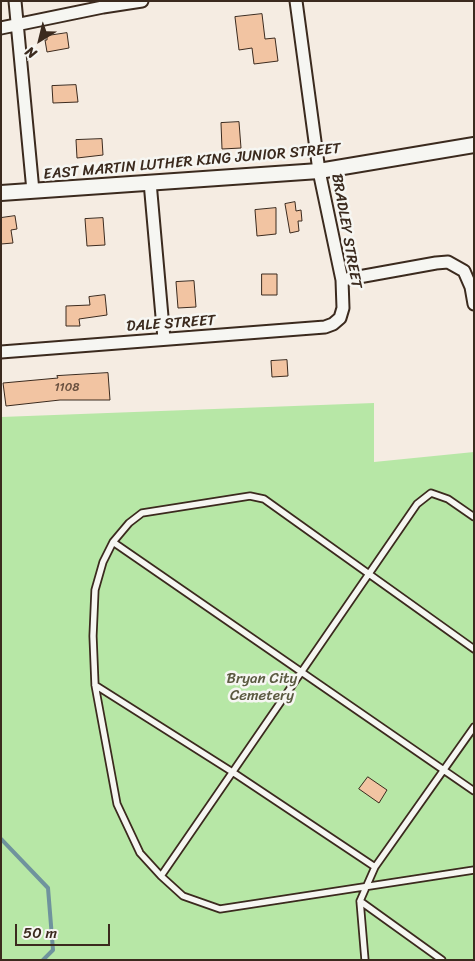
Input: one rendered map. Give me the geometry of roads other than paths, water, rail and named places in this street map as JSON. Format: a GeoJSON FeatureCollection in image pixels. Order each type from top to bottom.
{"type":"FeatureCollection","features":[{"type":"Feature","properties":{"kind":"street"},"geometry":{"type":"LineString","coordinates":[[15,1],[33,191]]}},
{"type":"Feature","properties":{"kind":"street"},"geometry":{"type":"LineString","coordinates":[[1,28],[142,1]]}},
{"type":"Feature","properties":{"kind":"street","name":"BRADLEY STREET"},"geometry":{"type":"LineString","coordinates":[[296,1],[319,171],[342,280],[343,308],[340,318]]}},
{"type":"Feature","properties":{"kind":"street","name":"EAST MARTIN LUTHER KING JUNIOR STREET"},"geometry":{"type":"LineString","coordinates":[[1,193],[319,171],[474,145]]}},
{"type":"Feature","properties":{"kind":"street"},"geometry":{"type":"LineString","coordinates":[[150,182],[164,339]]}},
{"type":"Feature","properties":{"kind":"street"},"geometry":{"type":"LineString","coordinates":[[342,280],[448,262],[464,271],[471,287],[474,304]]}},
{"type":"Feature","properties":{"kind":"street","name":"DALE STREET"},"geometry":{"type":"LineString","coordinates":[[1,352],[325,327],[333,324],[340,318]]}},
{"type":"Feature","properties":{"kind":"lane"},"geometry":{"type":"LineString","coordinates":[[161,876],[234,773],[417,504],[431,493],[448,499],[474,517]]}},
{"type":"Feature","properties":{"kind":"lane"},"geometry":{"type":"LineString","coordinates":[[474,650],[264,499],[250,496],[142,513],[129,523],[113,542],[103,562],[95,590],[93,636],[95,685],[117,804],[140,853],[183,896],[220,909],[474,870]]}},
{"type":"Feature","properties":{"kind":"lane"},"geometry":{"type":"LineString","coordinates":[[113,542],[474,792]]}},
{"type":"Feature","properties":{"kind":"lane"},"geometry":{"type":"LineString","coordinates":[[95,685],[234,773],[375,867]]}},
{"type":"Feature","properties":{"kind":"lane"},"geometry":{"type":"LineString","coordinates":[[365,960],[360,901],[365,886],[375,867],[474,727]]}},
{"type":"Feature","properties":{"kind":"lane"},"geometry":{"type":"LineString","coordinates":[[360,901],[442,960]]}},
{"type":"Feature","properties":{"kind":"waterway"},"geometry":{"type":"LineString","coordinates":[[1,839],[48,888],[53,950],[43,960]]}},
{"type":"Feature","properties":{"kind":"park label","name":"Bryan City Cemetery"},"geometry":{"type":"Point","coordinates":[262,688]}}]}
